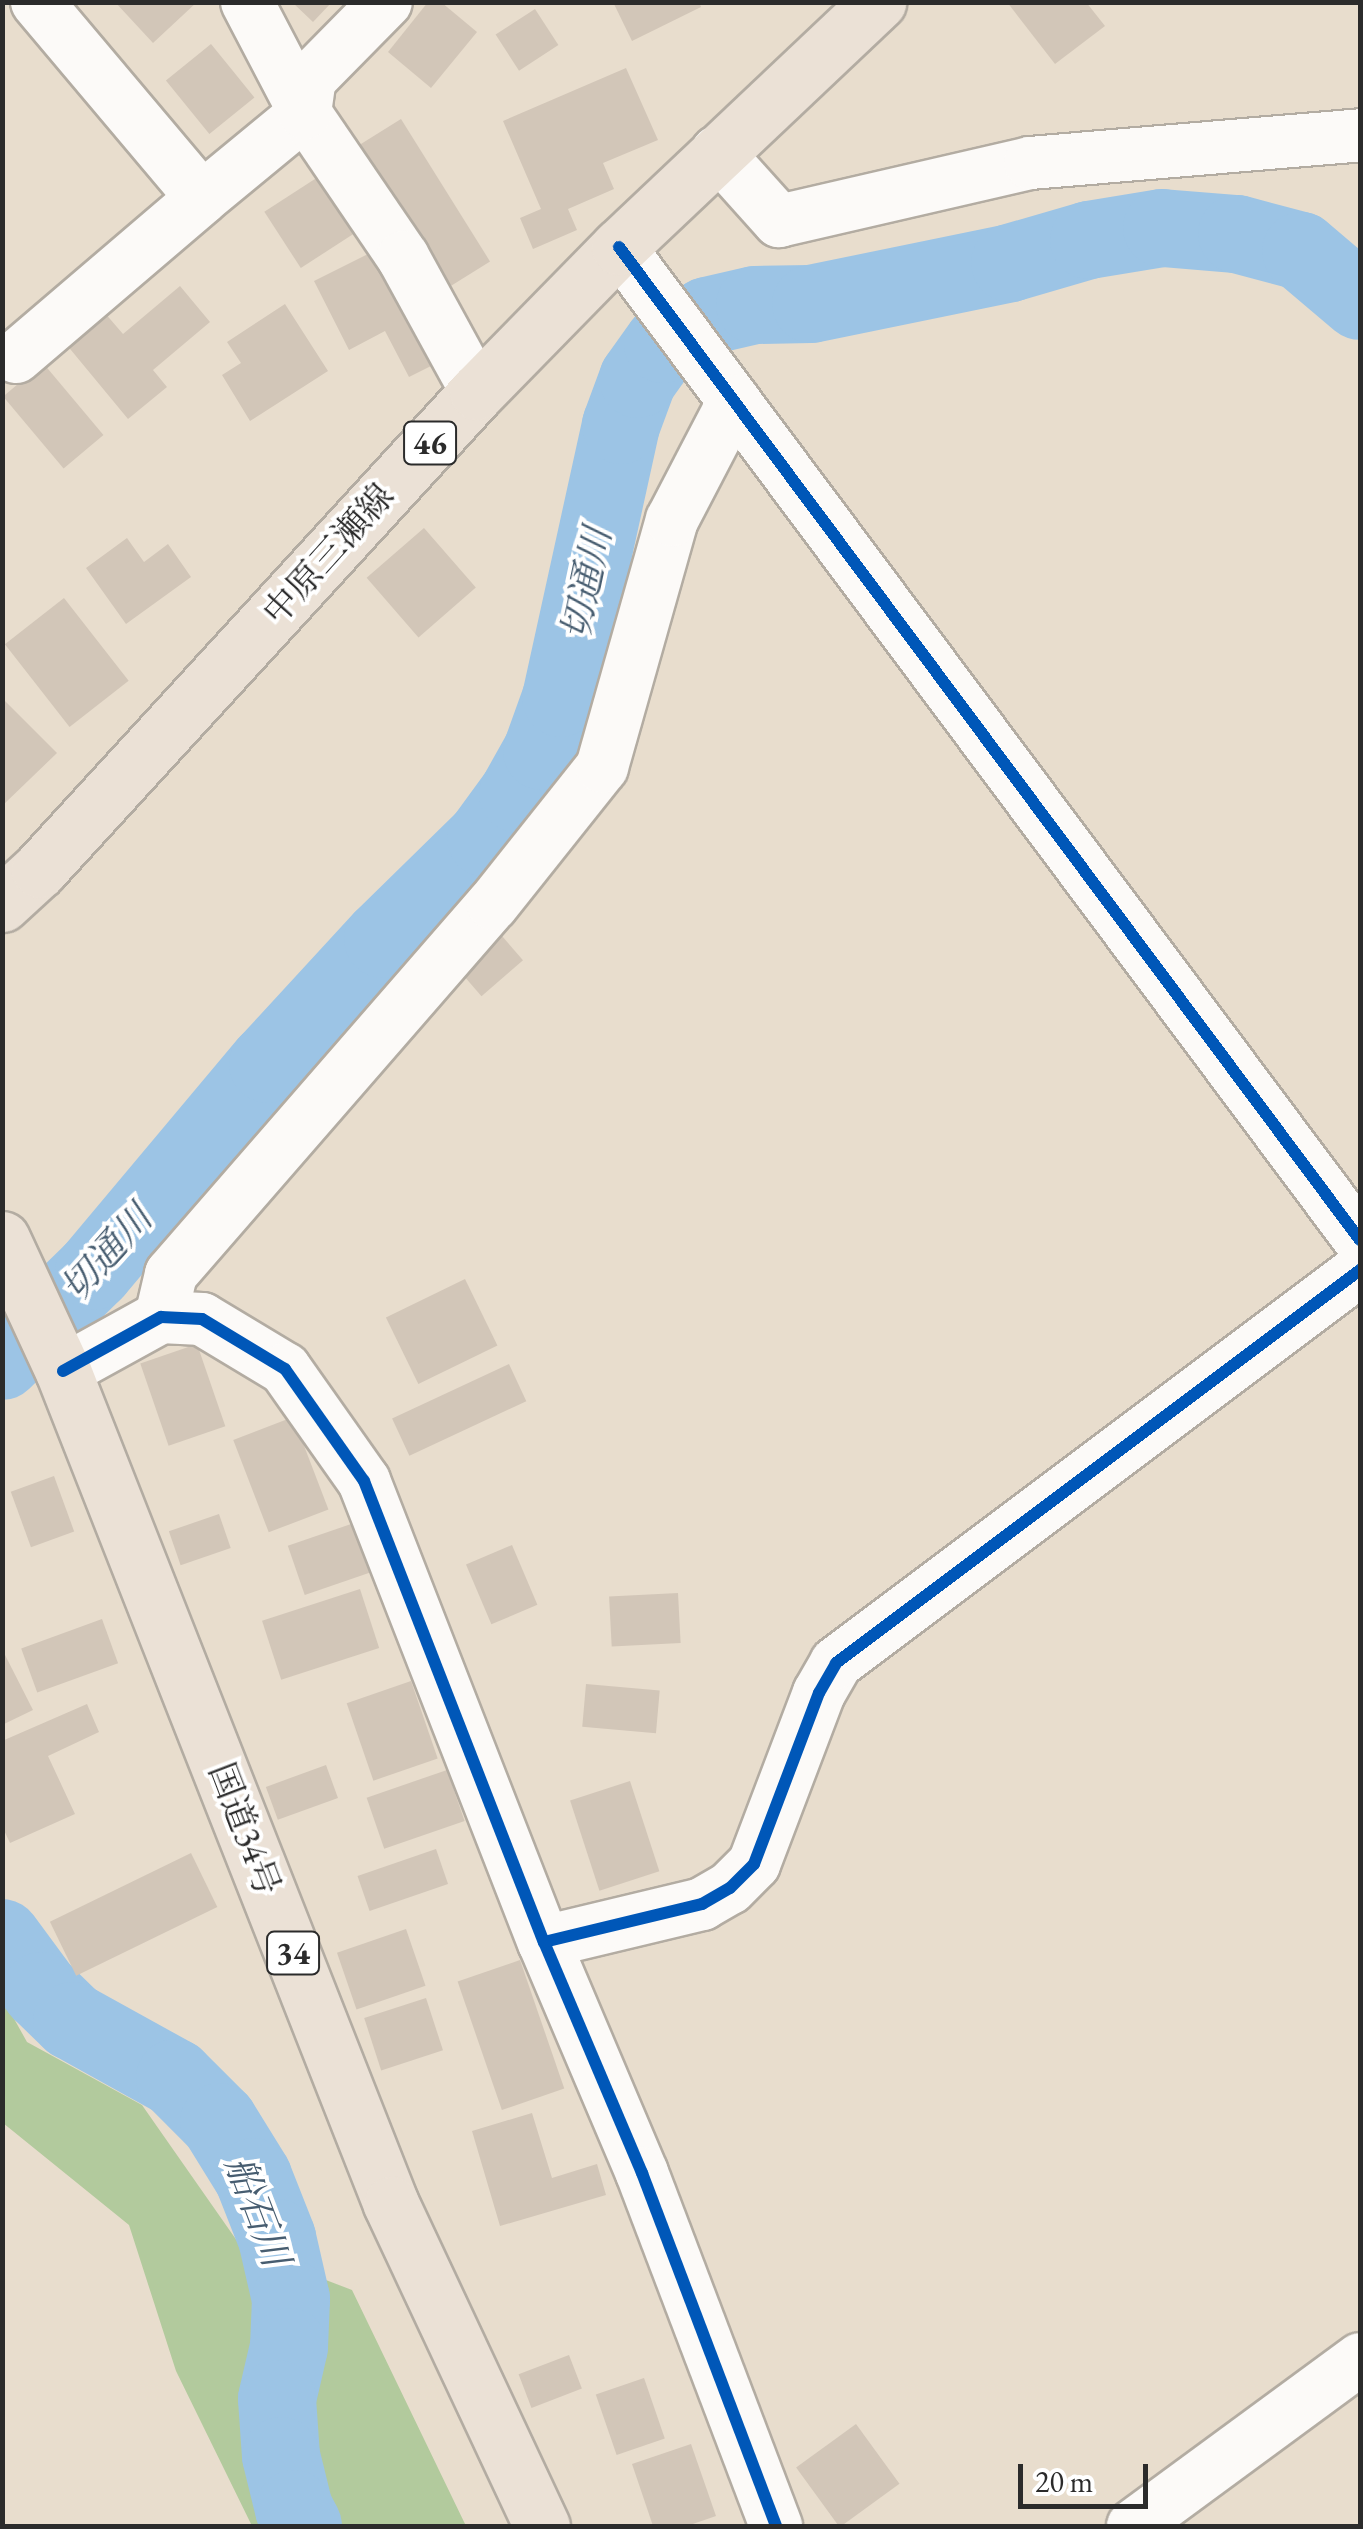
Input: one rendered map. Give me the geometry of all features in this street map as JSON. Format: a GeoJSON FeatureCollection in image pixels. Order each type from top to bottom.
{"type":"FeatureCollection","features":[{"type":"Feature","properties":{"kind":"main road","name":"中原三瀬線"},"geometry":{"type":"LineString","coordinates":[[2,904],[39,870],[477,392],[716,152],[878,2]]}},
{"type":"Feature","properties":{"kind":"main road","name":"国道34号"},"geometry":{"type":"LineString","coordinates":[[2,1239],[62,1370],[391,2204],[542,2526]]}},
{"type":"Feature","properties":{"kind":"street"},"geometry":{"type":"LineString","coordinates":[[37,2],[202,198]]}},
{"type":"Feature","properties":{"kind":"street"},"geometry":{"type":"LineString","coordinates":[[247,2],[305,112],[403,256],[477,392]]}},
{"type":"Feature","properties":{"kind":"street"},"geometry":{"type":"LineString","coordinates":[[16,357],[305,112],[310,79],[386,2]]}},
{"type":"Feature","properties":{"kind":"street"},"geometry":{"type":"LineString","coordinates":[[716,152],[779,221],[1030,163],[1360,135]]}},
{"type":"Feature","properties":{"kind":"street"},"geometry":{"type":"LineString","coordinates":[[619,247],[1360,1240]]}},
{"type":"Feature","properties":{"kind":"street"},"geometry":{"type":"LineString","coordinates":[[161,1318],[171,1274],[493,904],[602,768],[672,520],[734,401]]}},
{"type":"Feature","properties":{"kind":"street"},"geometry":{"type":"LineString","coordinates":[[544,1942],[702,1904],[730,1888],[754,1864],[819,1693],[836,1663],[1360,1270]]}},
{"type":"Feature","properties":{"kind":"street"},"geometry":{"type":"LineString","coordinates":[[62,1370],[161,1318],[202,1319],[286,1369],[355,1467],[544,1942],[642,2173],[776,2526]]}},
{"type":"Feature","properties":{"kind":"street"},"geometry":{"type":"LineString","coordinates":[[1132,2526],[1360,2359]]}},
{"type":"Feature","properties":{"kind":"green space"},"geometry":{"type":"Polygon","coordinates":[[[3,1999],[27,2042],[142,2105],[242,2248],[352,2290],[466,2526],[252,2526],[176,2371],[129,2225],[3,2123],[3,1999]]]}},
{"type":"Feature","properties":{"kind":"building"},"geometry":{"type":"Polygon","coordinates":[[[115,2],[197,2],[153,43],[115,2]]]}},
{"type":"Feature","properties":{"kind":"building"},"geometry":{"type":"Polygon","coordinates":[[[292,2],[332,2],[313,22],[292,2]]]}},
{"type":"Feature","properties":{"kind":"building"},"geometry":{"type":"Polygon","coordinates":[[[428,2],[441,2],[477,32],[431,88],[388,52],[428,2]]]}},
{"type":"Feature","properties":{"kind":"building"},"geometry":{"type":"Polygon","coordinates":[[[613,2],[699,2],[701,7],[632,41],[613,2]]]}},
{"type":"Feature","properties":{"kind":"building"},"geometry":{"type":"Polygon","coordinates":[[[1007,2],[1086,2],[1105,26],[1055,64],[1007,2]]]}},
{"type":"Feature","properties":{"kind":"building"},"geometry":{"type":"Polygon","coordinates":[[[535,9],[558,45],[519,71],[496,35],[535,9]]]}},
{"type":"Feature","properties":{"kind":"building"},"geometry":{"type":"Polygon","coordinates":[[[211,44],[254,98],[209,134],[166,81],[211,44]]]}},
{"type":"Feature","properties":{"kind":"building"},"geometry":{"type":"Polygon","coordinates":[[[626,68],[658,140],[603,163],[614,189],[568,209],[577,230],[533,249],[520,218],[541,209],[503,121],[626,68]]]}},
{"type":"Feature","properties":{"kind":"building"},"geometry":{"type":"Polygon","coordinates":[[[401,119],[490,261],[446,289],[357,147],[401,119]]]}},
{"type":"Feature","properties":{"kind":"building"},"geometry":{"type":"Polygon","coordinates":[[[318,177],[354,233],[301,268],[264,212],[318,177]]]}},
{"type":"Feature","properties":{"kind":"building"},"geometry":{"type":"Polygon","coordinates":[[[372,252],[431,366],[409,377],[385,331],[349,350],[314,281],[372,252]]]}},
{"type":"Feature","properties":{"kind":"building"},"geometry":{"type":"Polygon","coordinates":[[[180,286],[210,322],[153,370],[167,387],[128,419],[66,344],[104,312],[123,334],[180,286]]]}},
{"type":"Feature","properties":{"kind":"building"},"geometry":{"type":"Polygon","coordinates":[[[285,304],[328,371],[250,421],[222,375],[241,363],[227,342],[285,304]]]}},
{"type":"Feature","properties":{"kind":"building"},"geometry":{"type":"Polygon","coordinates":[[[43,363],[103,435],[64,468],[3,396],[43,363]]]}},
{"type":"Feature","properties":{"kind":"building"},"geometry":{"type":"Polygon","coordinates":[[[424,528],[476,588],[418,637],[367,578],[424,528]]]}},
{"type":"Feature","properties":{"kind":"building"},"geometry":{"type":"Polygon","coordinates":[[[127,538],[144,562],[168,544],[191,577],[126,624],[86,568],[127,538]]]}},
{"type":"Feature","properties":{"kind":"building"},"geometry":{"type":"Polygon","coordinates":[[[64,598],[129,681],[70,727],[5,644],[64,598]]]}},
{"type":"Feature","properties":{"kind":"building"},"geometry":{"type":"Polygon","coordinates":[[[2,698],[57,753],[2,806],[2,698]]]}},
{"type":"Feature","properties":{"kind":"building"},"geometry":{"type":"Polygon","coordinates":[[[502,936],[523,960],[481,996],[460,972],[502,936]]]}},
{"type":"Feature","properties":{"kind":"building"},"geometry":{"type":"Polygon","coordinates":[[[465,1279],[497,1346],[418,1384],[386,1318],[465,1279]]]}},
{"type":"Feature","properties":{"kind":"building"},"geometry":{"type":"Polygon","coordinates":[[[197,1344],[225,1426],[169,1446],[140,1364],[197,1344]]]}},
{"type":"Feature","properties":{"kind":"building"},"geometry":{"type":"Polygon","coordinates":[[[509,1364],[526,1401],[409,1456],[392,1419],[509,1364]]]}},
{"type":"Feature","properties":{"kind":"building"},"geometry":{"type":"Polygon","coordinates":[[[293,1417],[328,1509],[269,1532],[233,1440],[293,1417]]]}},
{"type":"Feature","properties":{"kind":"building"},"geometry":{"type":"Polygon","coordinates":[[[54,1476],[74,1531],[31,1547],[11,1492],[54,1476]]]}},
{"type":"Feature","properties":{"kind":"building"},"geometry":{"type":"Polygon","coordinates":[[[219,1514],[231,1548],[181,1565],[169,1531],[219,1514]]]}},
{"type":"Feature","properties":{"kind":"building"},"geometry":{"type":"Polygon","coordinates":[[[354,1523],[371,1572],[305,1595],[288,1546],[354,1523]]]}},
{"type":"Feature","properties":{"kind":"building"},"geometry":{"type":"Polygon","coordinates":[[[512,1545],[537,1605],[491,1624],[466,1565],[512,1545]]]}},
{"type":"Feature","properties":{"kind":"building"},"geometry":{"type":"Polygon","coordinates":[[[360,1589],[379,1648],[281,1680],[262,1621],[360,1589]]]}},
{"type":"Feature","properties":{"kind":"building"},"geometry":{"type":"Polygon","coordinates":[[[678,1593],[681,1643],[612,1647],[609,1597],[678,1593]]]}},
{"type":"Feature","properties":{"kind":"building"},"geometry":{"type":"Polygon","coordinates":[[[102,1619],[118,1663],[37,1693],[21,1648],[102,1619]]]}},
{"type":"Feature","properties":{"kind":"building"},"geometry":{"type":"Polygon","coordinates":[[[2,1649],[33,1710],[2,1725],[2,1649]]]}},
{"type":"Feature","properties":{"kind":"building"},"geometry":{"type":"Polygon","coordinates":[[[411,1681],[438,1759],[373,1781],[347,1703],[411,1681]]]}},
{"type":"Feature","properties":{"kind":"building"},"geometry":{"type":"Polygon","coordinates":[[[586,1684],[660,1690],[656,1733],[582,1727],[586,1684]]]}},
{"type":"Feature","properties":{"kind":"building"},"geometry":{"type":"Polygon","coordinates":[[[87,1704],[99,1732],[48,1756],[75,1814],[10,1843],[2,1826],[2,1741],[87,1704]]]}},
{"type":"Feature","properties":{"kind":"building"},"geometry":{"type":"Polygon","coordinates":[[[326,1765],[338,1798],[278,1820],[266,1787],[326,1765]]]}},
{"type":"Feature","properties":{"kind":"building"},"geometry":{"type":"Polygon","coordinates":[[[447,1770],[465,1821],[384,1849],[367,1798],[447,1770]]]}},
{"type":"Feature","properties":{"kind":"building"},"geometry":{"type":"Polygon","coordinates":[[[630,1781],[659,1871],[599,1891],[570,1800],[630,1781]]]}},
{"type":"Feature","properties":{"kind":"building"},"geometry":{"type":"Polygon","coordinates":[[[436,1849],[448,1884],[370,1911],[358,1876],[436,1849]]]}},
{"type":"Feature","properties":{"kind":"building"},"geometry":{"type":"Polygon","coordinates":[[[191,1853],[217,1907],[76,1976],[50,1922],[191,1853]]]}},
{"type":"Feature","properties":{"kind":"building"},"geometry":{"type":"Polygon","coordinates":[[[406,1929],[426,1986],[357,2009],[337,1953],[406,1929]]]}},
{"type":"Feature","properties":{"kind":"building"},"geometry":{"type":"Polygon","coordinates":[[[520,1960],[564,2089],[502,2110],[458,1981],[520,1960]]]}},
{"type":"Feature","properties":{"kind":"building"},"geometry":{"type":"Polygon","coordinates":[[[426,1998],[443,2050],[381,2070],[364,2018],[426,1998]]]}},
{"type":"Feature","properties":{"kind":"building"},"geometry":{"type":"Polygon","coordinates":[[[532,2113],[552,2178],[597,2164],[606,2195],[500,2226],[472,2131],[532,2113]]]}},
{"type":"Feature","properties":{"kind":"building"},"geometry":{"type":"Polygon","coordinates":[[[569,2355],[582,2389],[531,2408],[519,2374],[569,2355]]]}},
{"type":"Feature","properties":{"kind":"building"},"geometry":{"type":"Polygon","coordinates":[[[644,2378],[665,2439],[617,2455],[596,2395],[644,2378]]]}},
{"type":"Feature","properties":{"kind":"building"},"geometry":{"type":"Polygon","coordinates":[[[856,2424],[899,2484],[839,2526],[796,2467],[856,2424]]]}},
{"type":"Feature","properties":{"kind":"building"},"geometry":{"type":"Polygon","coordinates":[[[691,2444],[716,2516],[687,2526],[653,2526],[632,2464],[691,2444]]]}},
{"type":"Feature","properties":{"kind":"waterway","name":"切通川"},"geometry":{"type":"LineString","coordinates":[[2,1361],[94,1271],[268,1064],[383,939],[486,838],[518,794],[542,751],[561,698],[621,425],[638,379],[663,344],[707,316],[755,305],[811,304],[1010,263],[1089,240],[1162,228],[1237,234],[1301,251],[1360,301]]}},
{"type":"Feature","properties":{"kind":"waterway","name":"船石川"},"geometry":{"type":"LineString","coordinates":[[2,1938],[41,1991],[72,2021],[175,2078],[219,2122],[253,2177],[277,2238],[291,2299],[289,2347],[277,2399],[281,2456],[294,2509],[303,2526]]}},
{"type":"Feature","properties":{"kind":"cycle path"},"geometry":{"type":"LineString","coordinates":[[619,247],[1360,1240]]}},
{"type":"Feature","properties":{"kind":"cycle path"},"geometry":{"type":"LineString","coordinates":[[544,1942],[702,1904],[730,1888],[754,1864],[819,1693],[836,1663],[1360,1270]]}},
{"type":"Feature","properties":{"kind":"cycle path"},"geometry":{"type":"LineString","coordinates":[[63,1371],[161,1317],[202,1319],[285,1369],[364,1481],[544,1942],[642,2173],[776,2526]]}}]}
